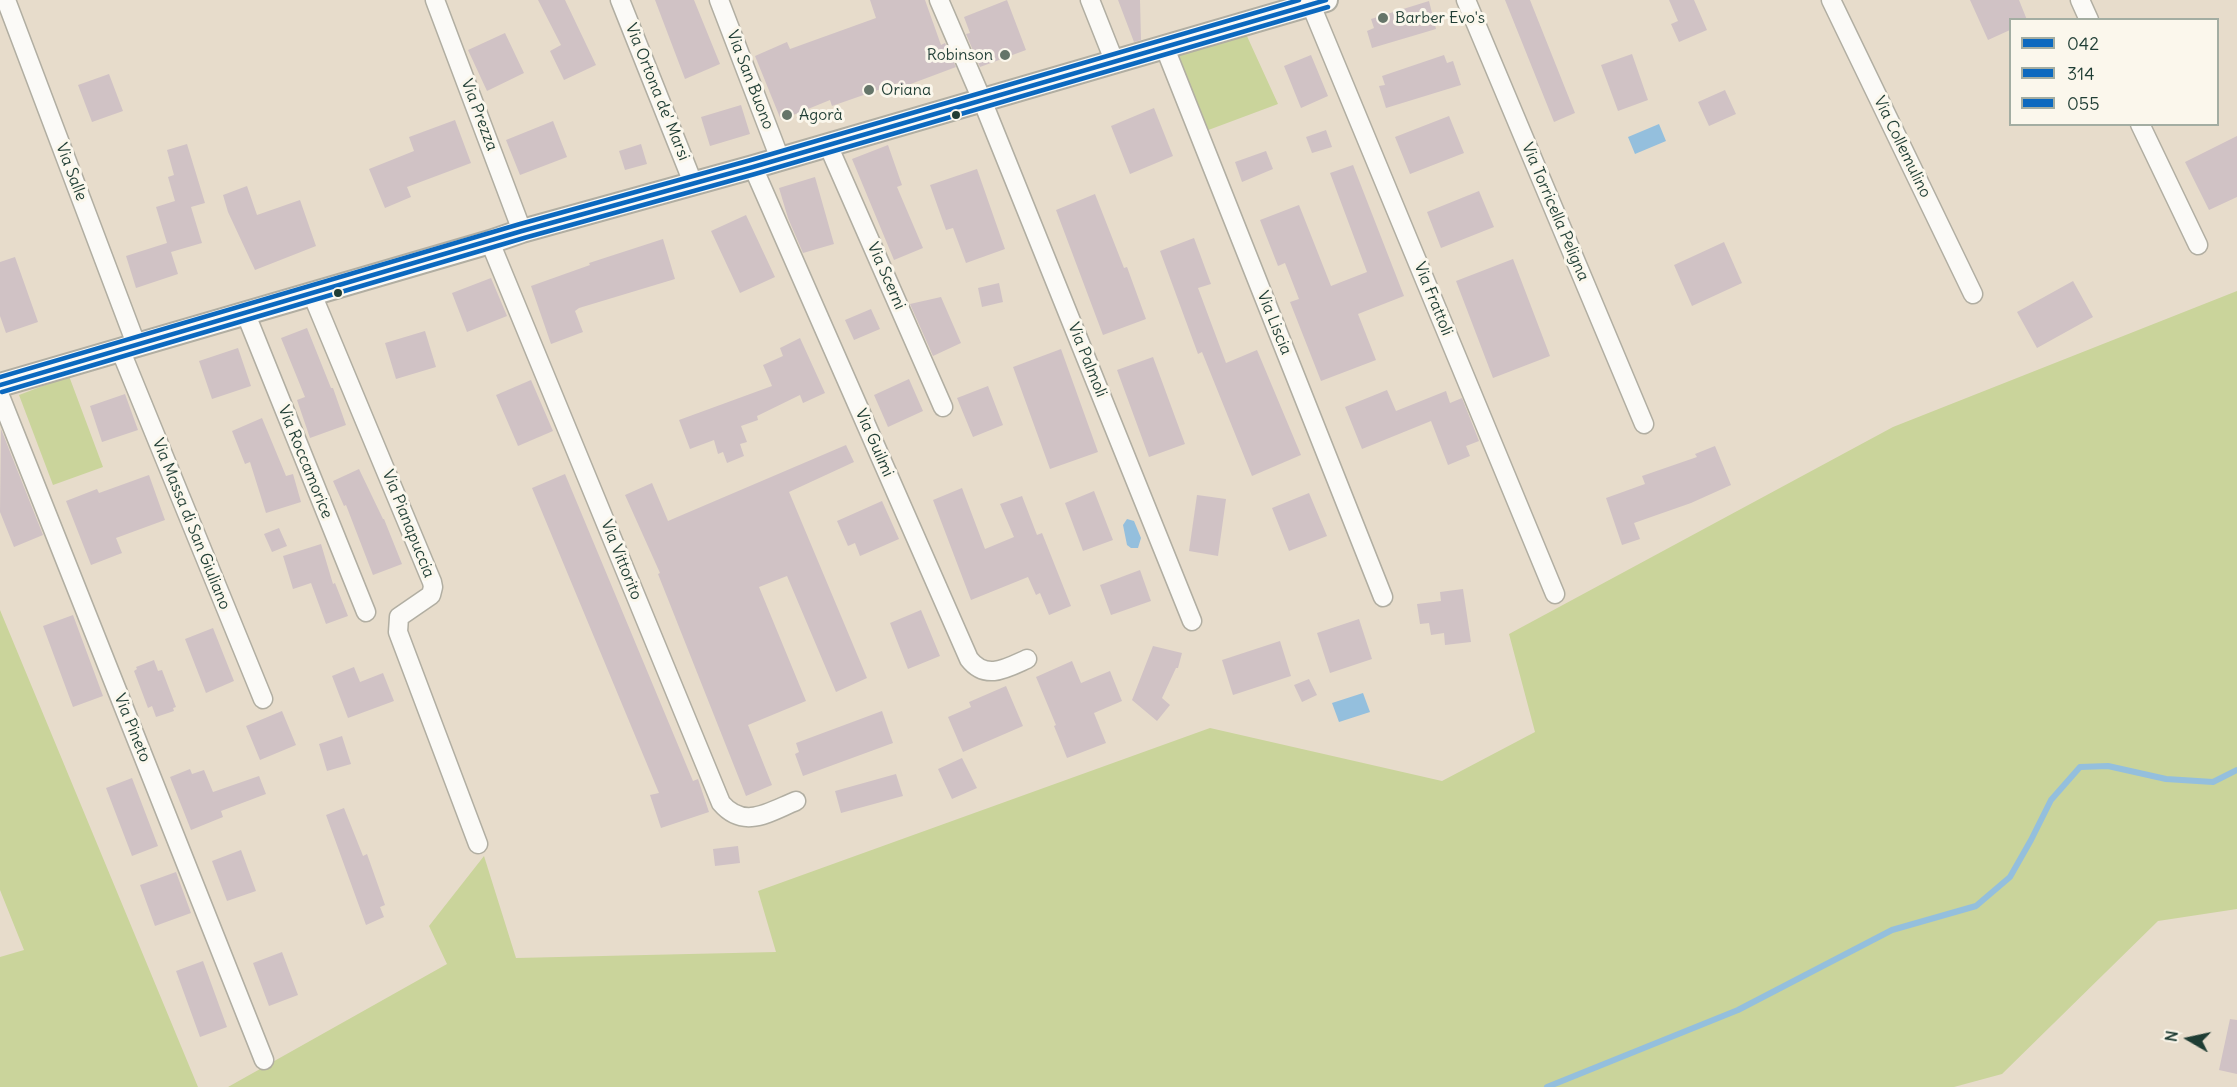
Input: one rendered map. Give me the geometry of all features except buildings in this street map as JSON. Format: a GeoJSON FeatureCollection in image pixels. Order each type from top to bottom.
{"type":"FeatureCollection","features":[{"type":"Feature","properties":{"kind":"street","name":"Via Salle"},"geometry":{"type":"LineString","coordinates":[[6,0],[128,347]]}},
{"type":"Feature","properties":{"kind":"street","name":"Via Prezza"},"geometry":{"type":"LineString","coordinates":[[435,0],[522,231]]}},
{"type":"Feature","properties":{"kind":"street","name":"Via Ortona de' Marsi"},"geometry":{"type":"LineString","coordinates":[[620,0],[693,183]]}},
{"type":"Feature","properties":{"kind":"street","name":"Via San Buono"},"geometry":{"type":"LineString","coordinates":[[719,0],[780,159]]}},
{"type":"Feature","properties":{"kind":"street","name":"Via Palmoli"},"geometry":{"type":"LineString","coordinates":[[939,0],[982,100],[1192,621]]}},
{"type":"Feature","properties":{"kind":"street"},"geometry":{"type":"LineString","coordinates":[[1090,0],[1115,63]]}},
{"type":"Feature","properties":{"kind":"street","name":"Via Torricella Peligna"},"geometry":{"type":"LineString","coordinates":[[1466,0],[1644,424]]}},
{"type":"Feature","properties":{"kind":"street","name":"Via Collemulino"},"geometry":{"type":"LineString","coordinates":[[1831,0],[1973,294]]}},
{"type":"Feature","properties":{"kind":"street"},"geometry":{"type":"LineString","coordinates":[[2080,0],[2088,18]]}},
{"type":"Feature","properties":{"kind":"street"},"geometry":{"type":"LineString","coordinates":[[0,385],[522,231],[1115,63],[1319,2]]}},
{"type":"Feature","properties":{"kind":"street","name":"Via Frattoli"},"geometry":{"type":"LineString","coordinates":[[1319,2],[1555,594]]}},
{"type":"Feature","properties":{"kind":"street","name":"Via Liscia"},"geometry":{"type":"LineString","coordinates":[[1165,48],[1383,597]]}},
{"type":"Feature","properties":{"kind":"street"},"geometry":{"type":"LineString","coordinates":[[2141,126],[2198,245]]}},
{"type":"Feature","properties":{"kind":"street","name":"Via Scerni"},"geometry":{"type":"LineString","coordinates":[[828,145],[944,407]]}},
{"type":"Feature","properties":{"kind":"street","name":"Via Guilmi"},"geometry":{"type":"LineString","coordinates":[[753,167],[969,659],[977,668],[995,672],[1027,658]]}},
{"type":"Feature","properties":{"kind":"street","name":"Via Vittorito"},"geometry":{"type":"LineString","coordinates":[[490,242],[721,802],[731,812],[746,817],[760,815],[796,801]]}},
{"type":"Feature","properties":{"kind":"street","name":"Via Pianapuccia"},"geometry":{"type":"LineString","coordinates":[[312,294],[432,582],[431,595],[399,617],[398,632],[478,844]]}},
{"type":"Feature","properties":{"kind":"street","name":"Via Roccamorice"},"geometry":{"type":"LineString","coordinates":[[245,312],[366,612]]}},
{"type":"Feature","properties":{"kind":"street","name":"Via Massa di San Giuliano"},"geometry":{"type":"LineString","coordinates":[[128,347],[263,699]]}},
{"type":"Feature","properties":{"kind":"street","name":"Via Pineto"},"geometry":{"type":"LineString","coordinates":[[0,396],[264,1060]]}},
{"type":"Feature","properties":{"kind":"green space"},"geometry":{"type":"Polygon","coordinates":[[[1246,34],[1278,104],[1203,132],[1174,57],[1246,34]]]}},
{"type":"Feature","properties":{"kind":"green space"},"geometry":{"type":"Polygon","coordinates":[[[2237,291],[2237,909],[2158,921],[2002,1074],[1954,1087],[228,1087],[447,964],[429,926],[484,856],[516,958],[776,952],[758,891],[1210,728],[1442,781],[1535,732],[1509,634],[1893,427],[2237,291]]]}},
{"type":"Feature","properties":{"kind":"green space"},"geometry":{"type":"Polygon","coordinates":[[[69,376],[103,467],[53,485],[19,395],[69,376]]]}},
{"type":"Feature","properties":{"kind":"green space"},"geometry":{"type":"Polygon","coordinates":[[[0,610],[198,1087],[0,1087],[0,957],[24,950],[0,890],[0,610]]]}},
{"type":"Feature","properties":{"kind":"water"},"geometry":{"type":"Polygon","coordinates":[[[1659,124],[1666,141],[1635,154],[1628,137],[1659,124]]]}},
{"type":"Feature","properties":{"kind":"water"},"geometry":{"type":"Polygon","coordinates":[[[1127,519],[1134,521],[1141,538],[1138,548],[1131,548],[1127,545],[1123,525],[1127,519]]]}},
{"type":"Feature","properties":{"kind":"water"},"geometry":{"type":"Polygon","coordinates":[[[1363,693],[1370,712],[1339,722],[1332,703],[1363,693]]]}},
{"type":"Feature","properties":{"kind":"waterway"},"geometry":{"type":"LineString","coordinates":[[1547,1087],[1738,1010],[1892,930],[1976,906],[2010,877],[2051,800],[2080,767],[2108,766],[2166,779],[2213,782],[2237,770]]}},
{"type":"Feature","properties":{"kind":"transit line","name":"055"},"geometry":{"type":"LineString","coordinates":[[0,377],[520,224],[751,160],[1299,0]]}},
{"type":"Feature","properties":{"kind":"transit line","name":"042"},"geometry":{"type":"LineString","coordinates":[[0,385],[522,231],[753,167],[1326,0]]}},
{"type":"Feature","properties":{"kind":"transit line","name":"314"},"geometry":{"type":"LineString","coordinates":[[2,392],[524,238],[755,174],[1328,7]]}},
{"type":"Feature","properties":{"kind":"place","name":"Barber Evo's"},"geometry":{"type":"Point","coordinates":[1383,18]}},
{"type":"Feature","properties":{"kind":"place","name":"Robinson"},"geometry":{"type":"Point","coordinates":[1005,55]}},
{"type":"Feature","properties":{"kind":"place","name":"Oriana"},"geometry":{"type":"Point","coordinates":[869,90]}},
{"type":"Feature","properties":{"kind":"place","name":"Agorà"},"geometry":{"type":"Point","coordinates":[787,115]}}]}
